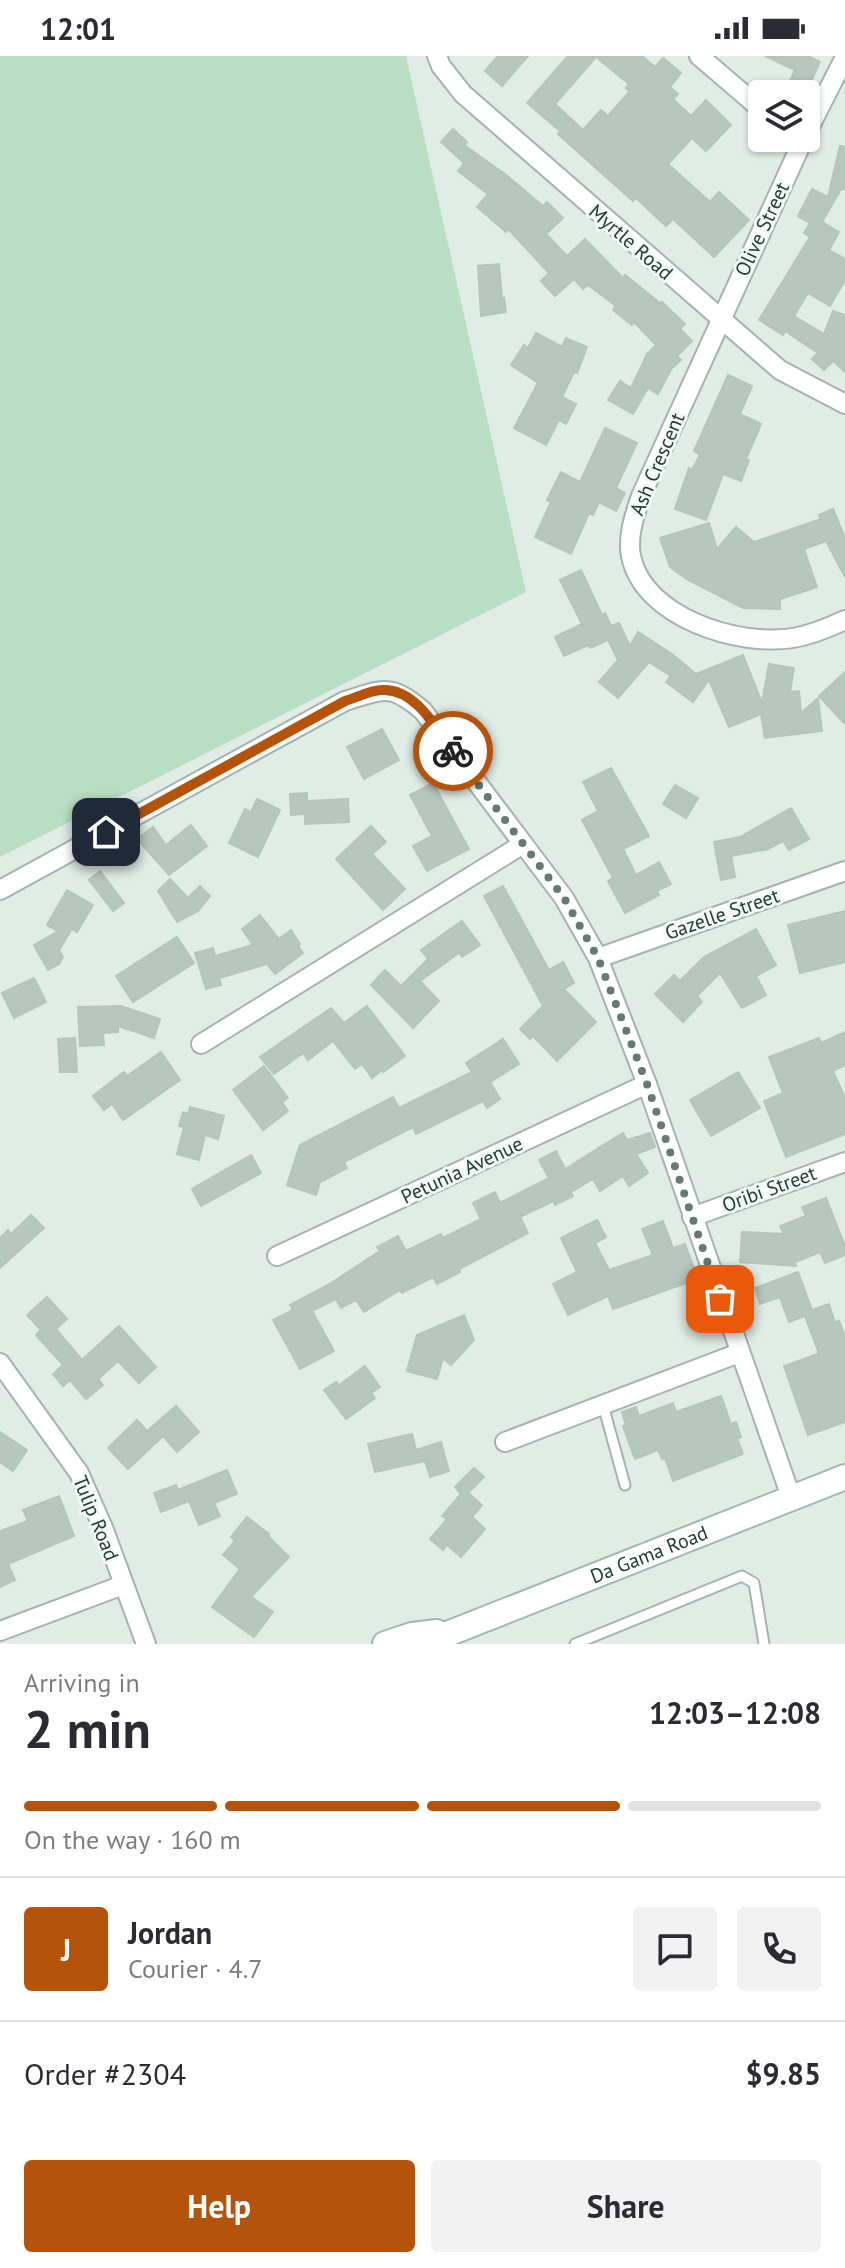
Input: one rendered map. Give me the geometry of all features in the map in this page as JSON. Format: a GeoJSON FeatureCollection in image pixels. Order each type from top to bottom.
{"type":"FeatureCollection","features":[{"type":"Feature","properties":{"kind":"street","name":"Myrtle Road"},"geometry":{"type":"LineString","coordinates":[[437,56],[463,94],[721,320],[780,370],[845,404]]}},
{"type":"Feature","properties":{"kind":"street"},"geometry":{"type":"LineString","coordinates":[[699,56],[748,98]]}},
{"type":"Feature","properties":{"kind":"street","name":"Olive Street"},"geometry":{"type":"LineString","coordinates":[[820,104],[845,57]]}},
{"type":"Feature","properties":{"kind":"street","name":"Olive Street"},"geometry":{"type":"LineString","coordinates":[[721,320],[795,152]]}},
{"type":"Feature","properties":{"kind":"street","name":"Ash Crescent"},"geometry":{"type":"LineString","coordinates":[[721,320],[641,496],[632,524],[630,555],[639,576],[654,597],[671,610],[712,630],[750,637],[790,638],[822,631],[845,620]]}},
{"type":"Feature","properties":{"kind":"street"},"geometry":{"type":"LineString","coordinates":[[0,890],[345,701],[382,690],[401,693],[423,711],[564,898],[598,958],[647,1084],[791,1497]]}},
{"type":"Feature","properties":{"kind":"street"},"geometry":{"type":"LineString","coordinates":[[201,1044],[523,844]]}},
{"type":"Feature","properties":{"kind":"street","name":"Gazelle Street"},"geometry":{"type":"LineString","coordinates":[[598,958],[845,871]]}},
{"type":"Feature","properties":{"kind":"street","name":"Petunia Avenue"},"geometry":{"type":"LineString","coordinates":[[277,1256],[647,1084]]}},
{"type":"Feature","properties":{"kind":"street","name":"Oribi Street"},"geometry":{"type":"LineString","coordinates":[[692,1217],[845,1162]]}},
{"type":"Feature","properties":{"kind":"street"},"geometry":{"type":"LineString","coordinates":[[505,1442],[739,1353]]}},
{"type":"Feature","properties":{"kind":"street","name":"Tulip Road"},"geometry":{"type":"LineString","coordinates":[[0,1363],[6,1382],[79,1473],[104,1530],[146,1644]]}},
{"type":"Feature","properties":{"kind":"street","name":"Da Gama Road"},"geometry":{"type":"LineString","coordinates":[[422,1644],[845,1477]]}},
{"type":"Feature","properties":{"kind":"street"},"geometry":{"type":"LineString","coordinates":[[0,1631],[123,1585]]}},
{"type":"Feature","properties":{"kind":"street","name":"Da Gama Road"},"geometry":{"type":"LineString","coordinates":[[385,1644],[412,1635],[451,1630]]}},
{"type":"Feature","properties":{"kind":"lane"},"geometry":{"type":"LineString","coordinates":[[603,1405],[625,1485]]}},
{"type":"Feature","properties":{"kind":"lane"},"geometry":{"type":"LineString","coordinates":[[575,1644],[742,1576],[754,1583],[764,1644]]}},
{"type":"Feature","properties":{"kind":"green space"},"geometry":{"type":"Polygon","coordinates":[[[0,56],[406,56],[526,592],[0,857],[0,56]]]}},
{"type":"Feature","properties":{"kind":"building"},"geometry":{"type":"Polygon","coordinates":[[[498,56],[528,56],[502,86],[485,71],[498,56]]]}},
{"type":"Feature","properties":{"kind":"building"},"geometry":{"type":"Polygon","coordinates":[[[568,56],[642,56],[655,67],[663,58],[681,73],[670,87],[678,94],[673,99],[691,116],[706,100],[731,125],[706,151],[692,138],[668,164],[710,202],[719,192],[749,220],[714,257],[673,219],[666,226],[636,198],[633,201],[527,103],[568,56]],[[596,57],[555,104],[583,130],[601,110],[608,116],[630,91],[626,88],[629,84],[596,57]]]}},
{"type":"Feature","properties":{"kind":"building"},"geometry":{"type":"Polygon","coordinates":[[[765,56],[808,56],[820,62],[812,80],[790,80],[795,70],[765,56]]]}},
{"type":"Feature","properties":{"kind":"building"},"geometry":{"type":"Polygon","coordinates":[[[453,129],[467,142],[464,145],[543,206],[547,202],[563,218],[546,234],[567,256],[585,239],[623,278],[625,275],[662,302],[685,324],[680,329],[692,341],[677,356],[681,360],[672,368],[658,394],[648,388],[633,414],[608,400],[620,381],[631,388],[647,354],[656,345],[634,322],[632,325],[613,310],[616,306],[588,285],[583,289],[574,279],[555,296],[541,281],[549,273],[508,229],[506,232],[477,207],[488,194],[458,171],[464,163],[441,142],[453,129]]]}},
{"type":"Feature","properties":{"kind":"building"},"geometry":{"type":"Polygon","coordinates":[[[840,146],[845,147],[845,190],[841,189],[822,222],[839,232],[829,250],[845,259],[845,280],[830,306],[808,293],[794,316],[824,334],[833,311],[845,315],[845,372],[833,361],[824,370],[812,359],[818,353],[785,331],[783,335],[759,320],[810,237],[804,233],[810,223],[798,216],[812,189],[828,197],[840,146]]]}},
{"type":"Feature","properties":{"kind":"building"},"geometry":{"type":"Polygon","coordinates":[[[499,264],[506,312],[481,316],[478,266],[499,264]]]}},
{"type":"Feature","properties":{"kind":"building"},"geometry":{"type":"Polygon","coordinates":[[[536,333],[562,347],[566,338],[587,347],[577,373],[574,372],[562,397],[576,404],[566,424],[559,420],[546,445],[514,428],[538,383],[511,365],[524,345],[528,348],[536,333]]]}},
{"type":"Feature","properties":{"kind":"building"},"geometry":{"type":"Polygon","coordinates":[[[728,375],[752,386],[740,414],[761,424],[746,459],[749,460],[741,481],[723,474],[706,520],[675,509],[689,468],[692,470],[700,455],[694,451],[728,375]]]}},
{"type":"Feature","properties":{"kind":"building"},"geometry":{"type":"Polygon","coordinates":[[[605,428],[637,443],[616,488],[625,493],[616,511],[599,502],[593,515],[589,513],[571,554],[535,537],[551,502],[547,500],[561,472],[580,482],[605,428]]]}},
{"type":"Feature","properties":{"kind":"building"},"geometry":{"type":"Polygon","coordinates":[[[833,509],[845,538],[845,577],[826,541],[804,549],[817,587],[780,599],[780,609],[743,608],[688,580],[670,567],[660,538],[709,523],[717,549],[736,527],[754,542],[821,519],[819,515],[833,509]]]}},
{"type":"Feature","properties":{"kind":"building"},"geometry":{"type":"Polygon","coordinates":[[[581,570],[602,615],[605,613],[611,626],[619,623],[630,646],[638,632],[696,674],[743,655],[762,703],[769,664],[794,668],[790,692],[799,691],[801,713],[818,698],[822,731],[765,738],[761,714],[729,727],[709,680],[693,702],[666,682],[671,676],[649,662],[618,698],[599,682],[618,660],[608,640],[564,656],[555,637],[582,624],[560,580],[581,570]]]}},
{"type":"Feature","properties":{"kind":"building"},"geometry":{"type":"Polygon","coordinates":[[[845,672],[845,724],[819,696],[845,672]]]}},
{"type":"Feature","properties":{"kind":"building"},"geometry":{"type":"Polygon","coordinates":[[[382,729],[399,760],[364,779],[347,747],[382,729]]]}},
{"type":"Feature","properties":{"kind":"building"},"geometry":{"type":"Polygon","coordinates":[[[611,768],[649,836],[623,849],[636,875],[659,862],[671,884],[657,891],[659,895],[625,913],[608,881],[613,878],[582,820],[598,811],[583,782],[611,768]]]}},
{"type":"Feature","properties":{"kind":"building"},"geometry":{"type":"Polygon","coordinates":[[[433,783],[469,849],[427,871],[413,846],[432,836],[410,795],[433,783]]]}},
{"type":"Feature","properties":{"kind":"building"},"geometry":{"type":"Polygon","coordinates":[[[675,785],[698,798],[686,818],[663,804],[675,785]]]}},
{"type":"Feature","properties":{"kind":"building"},"geometry":{"type":"Polygon","coordinates":[[[307,793],[307,801],[348,799],[349,822],[305,824],[305,814],[291,815],[290,794],[307,793]]]}},
{"type":"Feature","properties":{"kind":"building"},"geometry":{"type":"Polygon","coordinates":[[[257,799],[280,810],[258,857],[229,843],[245,809],[251,812],[257,799]]]}},
{"type":"Feature","properties":{"kind":"building"},"geometry":{"type":"Polygon","coordinates":[[[791,808],[809,839],[789,850],[783,841],[768,849],[731,856],[735,877],[721,880],[714,842],[740,837],[791,808]]]}},
{"type":"Feature","properties":{"kind":"building"},"geometry":{"type":"Polygon","coordinates":[[[191,825],[207,846],[169,875],[137,839],[153,827],[166,845],[191,825]]]}},
{"type":"Feature","properties":{"kind":"building"},"geometry":{"type":"Polygon","coordinates":[[[371,826],[386,842],[372,854],[405,889],[383,910],[336,859],[371,826]]]}},
{"type":"Feature","properties":{"kind":"building"},"geometry":{"type":"Polygon","coordinates":[[[100,871],[124,903],[113,911],[89,880],[100,871]]]}},
{"type":"Feature","properties":{"kind":"building"},"geometry":{"type":"Polygon","coordinates":[[[170,879],[188,898],[200,886],[210,896],[198,911],[177,922],[158,891],[170,879]]]}},
{"type":"Feature","properties":{"kind":"building"},"geometry":{"type":"Polygon","coordinates":[[[503,886],[549,970],[563,962],[574,983],[564,989],[596,1022],[557,1061],[533,1036],[530,1039],[520,1029],[543,1006],[484,896],[503,886]]]}},
{"type":"Feature","properties":{"kind":"building"},"geometry":{"type":"Polygon","coordinates":[[[67,890],[93,905],[77,932],[72,929],[59,950],[63,957],[59,964],[48,970],[34,945],[58,931],[47,925],[67,890]]]}},
{"type":"Feature","properties":{"kind":"building"},"geometry":{"type":"Polygon","coordinates":[[[845,911],[845,962],[800,973],[788,925],[845,911]]]}},
{"type":"Feature","properties":{"kind":"building"},"geometry":{"type":"Polygon","coordinates":[[[260,915],[279,939],[291,930],[303,953],[275,974],[267,964],[219,978],[221,985],[206,989],[195,953],[213,948],[215,956],[253,945],[242,929],[260,915]]]}},
{"type":"Feature","properties":{"kind":"building"},"geometry":{"type":"Polygon","coordinates":[[[462,921],[480,945],[462,957],[459,953],[420,981],[439,1001],[413,1028],[371,985],[385,970],[401,986],[428,959],[421,950],[462,921]]]}},
{"type":"Feature","properties":{"kind":"building"},"geometry":{"type":"Polygon","coordinates":[[[756,929],[776,965],[756,976],[766,995],[742,1008],[720,973],[697,996],[702,1002],[683,1022],[655,994],[674,975],[680,981],[704,957],[756,929]]]}},
{"type":"Feature","properties":{"kind":"building"},"geometry":{"type":"Polygon","coordinates":[[[177,937],[194,963],[133,1002],[116,976],[177,937]]]}},
{"type":"Feature","properties":{"kind":"building"},"geometry":{"type":"Polygon","coordinates":[[[34,978],[46,1002],[14,1018],[2,993],[34,978]]]}},
{"type":"Feature","properties":{"kind":"building"},"geometry":{"type":"Polygon","coordinates":[[[121,1006],[160,1019],[154,1038],[118,1026],[118,1032],[103,1033],[104,1045],[80,1046],[78,1007],[121,1006]]]}},
{"type":"Feature","properties":{"kind":"building"},"geometry":{"type":"Polygon","coordinates":[[[367,1006],[405,1056],[372,1078],[362,1064],[355,1069],[333,1041],[308,1060],[303,1053],[274,1074],[260,1057],[331,1008],[344,1023],[367,1006]]]}},
{"type":"Feature","properties":{"kind":"building"},"geometry":{"type":"Polygon","coordinates":[[[845,1032],[845,1065],[833,1071],[845,1098],[845,1134],[786,1157],[764,1101],[783,1093],[769,1057],[819,1038],[821,1043],[845,1032]]]}},
{"type":"Feature","properties":{"kind":"building"},"geometry":{"type":"Polygon","coordinates":[[[75,1038],[77,1072],[60,1072],[58,1039],[75,1038]]]}},
{"type":"Feature","properties":{"kind":"building"},"geometry":{"type":"Polygon","coordinates":[[[503,1039],[519,1064],[490,1082],[500,1099],[487,1108],[483,1101],[416,1134],[413,1127],[344,1162],[347,1168],[320,1182],[316,1195],[287,1185],[300,1145],[393,1097],[399,1108],[472,1072],[466,1063],[503,1039]]]}},
{"type":"Feature","properties":{"kind":"building"},"geometry":{"type":"Polygon","coordinates":[[[161,1052],[180,1080],[123,1120],[112,1104],[104,1110],[93,1096],[124,1072],[127,1076],[161,1052]]]}},
{"type":"Feature","properties":{"kind":"building"},"geometry":{"type":"Polygon","coordinates":[[[264,1066],[288,1098],[282,1102],[288,1111],[263,1130],[233,1090],[264,1066]]]}},
{"type":"Feature","properties":{"kind":"building"},"geometry":{"type":"Polygon","coordinates":[[[738,1072],[760,1108],[711,1136],[690,1100],[738,1072]]]}},
{"type":"Feature","properties":{"kind":"building"},"geometry":{"type":"Polygon","coordinates":[[[190,1107],[224,1116],[218,1139],[205,1135],[199,1160],[177,1154],[184,1127],[179,1126],[183,1112],[188,1114],[190,1107]]]}},
{"type":"Feature","properties":{"kind":"building"},"geometry":{"type":"Polygon","coordinates":[[[623,1133],[627,1140],[650,1133],[655,1147],[636,1154],[648,1173],[629,1186],[623,1176],[600,1191],[593,1179],[571,1192],[573,1196],[555,1205],[553,1201],[520,1217],[528,1233],[437,1284],[433,1277],[402,1293],[400,1290],[364,1312],[356,1300],[341,1308],[336,1299],[312,1311],[334,1351],[300,1369],[273,1320],[293,1310],[290,1305],[328,1285],[380,1251],[377,1247],[398,1236],[406,1251],[441,1234],[443,1238],[481,1219],[473,1203],[495,1192],[500,1203],[549,1178],[539,1160],[556,1151],[565,1169],[623,1133]]]}},
{"type":"Feature","properties":{"kind":"building"},"geometry":{"type":"Polygon","coordinates":[[[251,1155],[261,1173],[201,1206],[192,1189],[251,1155]]]}},
{"type":"Feature","properties":{"kind":"building"},"geometry":{"type":"Polygon","coordinates":[[[826,1198],[845,1246],[845,1255],[825,1263],[820,1252],[795,1262],[796,1266],[740,1262],[742,1232],[784,1234],[780,1226],[806,1216],[802,1207],[826,1198]]]}},
{"type":"Feature","properties":{"kind":"building"},"geometry":{"type":"Polygon","coordinates":[[[31,1215],[44,1228],[0,1268],[0,1238],[8,1230],[11,1234],[31,1215]]]}},
{"type":"Feature","properties":{"kind":"building"},"geometry":{"type":"Polygon","coordinates":[[[597,1220],[606,1237],[595,1243],[609,1270],[653,1255],[642,1229],[663,1221],[673,1248],[685,1244],[698,1279],[613,1309],[608,1296],[568,1315],[553,1284],[577,1272],[561,1238],[597,1220]]]}},
{"type":"Feature","properties":{"kind":"building"},"geometry":{"type":"Polygon","coordinates":[[[798,1272],[812,1310],[829,1304],[835,1323],[839,1321],[845,1336],[845,1422],[808,1435],[784,1366],[818,1354],[818,1351],[805,1316],[789,1322],[780,1297],[760,1304],[755,1288],[798,1272]]]}},
{"type":"Feature","properties":{"kind":"building"},"geometry":{"type":"Polygon","coordinates":[[[47,1297],[67,1319],[56,1329],[82,1360],[119,1326],[156,1367],[139,1383],[118,1361],[98,1379],[103,1385],[86,1399],[70,1380],[63,1386],[53,1374],[63,1365],[36,1335],[41,1330],[27,1315],[47,1297]]]}},
{"type":"Feature","properties":{"kind":"building"},"geometry":{"type":"Polygon","coordinates":[[[464,1315],[474,1340],[451,1365],[443,1358],[437,1379],[407,1371],[417,1335],[464,1315]]]}},
{"type":"Feature","properties":{"kind":"building"},"geometry":{"type":"Polygon","coordinates":[[[365,1366],[380,1387],[371,1393],[375,1398],[346,1419],[324,1390],[336,1382],[339,1385],[365,1366]]]}},
{"type":"Feature","properties":{"kind":"building"},"geometry":{"type":"Polygon","coordinates":[[[721,1396],[731,1424],[736,1422],[741,1437],[737,1438],[743,1454],[673,1481],[665,1458],[662,1459],[658,1450],[635,1459],[623,1426],[626,1425],[622,1412],[636,1407],[639,1416],[673,1403],[676,1412],[721,1396]]]}},
{"type":"Feature","properties":{"kind":"building"},"geometry":{"type":"Polygon","coordinates":[[[176,1406],[199,1432],[177,1452],[163,1436],[128,1469],[108,1448],[137,1420],[147,1431],[176,1406]]]}},
{"type":"Feature","properties":{"kind":"building"},"geometry":{"type":"Polygon","coordinates":[[[0,1432],[27,1450],[13,1471],[0,1462],[0,1432]]]}},
{"type":"Feature","properties":{"kind":"building"},"geometry":{"type":"Polygon","coordinates":[[[412,1434],[416,1450],[441,1442],[449,1471],[430,1477],[425,1461],[375,1472],[368,1444],[412,1434]]]}},
{"type":"Feature","properties":{"kind":"building"},"geometry":{"type":"Polygon","coordinates":[[[474,1468],[484,1477],[468,1493],[482,1505],[472,1517],[485,1529],[461,1557],[447,1545],[443,1550],[430,1539],[447,1519],[442,1516],[461,1494],[455,1487],[474,1468]]]}},
{"type":"Feature","properties":{"kind":"building"},"geometry":{"type":"Polygon","coordinates":[[[227,1470],[237,1494],[214,1503],[220,1516],[199,1525],[189,1501],[161,1512],[154,1493],[176,1485],[178,1490],[227,1470]]]}},
{"type":"Feature","properties":{"kind":"building"},"geometry":{"type":"Polygon","coordinates":[[[59,1496],[74,1536],[8,1564],[15,1580],[0,1587],[0,1531],[28,1521],[23,1510],[59,1496]]]}},
{"type":"Feature","properties":{"kind":"building"},"geometry":{"type":"Polygon","coordinates":[[[247,1517],[269,1534],[289,1557],[251,1597],[273,1612],[254,1637],[212,1607],[240,1569],[223,1555],[235,1541],[231,1537],[247,1517]]]}},
{"type":"Feature","properties":{"kind":"way so far"},"geometry":{"type":"LineString","coordinates":[[453,751],[564,898],[598,958],[647,1084],[720,1299]]}},
{"type":"Feature","properties":{"kind":"route"},"geometry":{"type":"LineString","coordinates":[[106,832],[345,701],[382,690],[401,693],[423,711],[453,751]]}}]}
